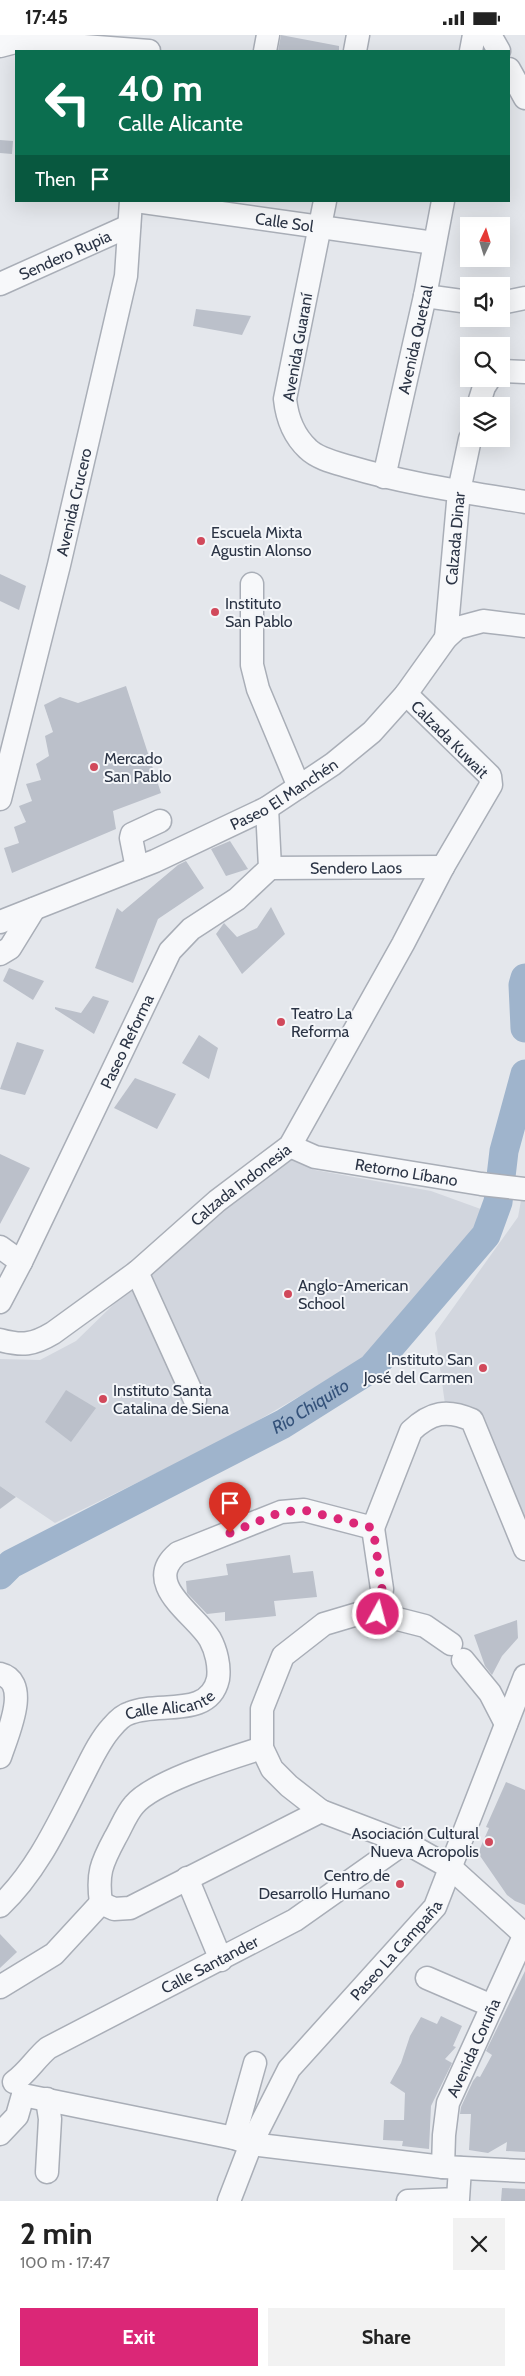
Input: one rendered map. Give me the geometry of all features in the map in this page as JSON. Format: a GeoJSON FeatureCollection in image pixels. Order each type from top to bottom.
{"type":"FeatureCollection","features":[{"type":"Feature","properties":{"kind":"street"},"geometry":{"type":"LineString","coordinates":[[150,50],[152,35]]}},
{"type":"Feature","properties":{"kind":"street"},"geometry":{"type":"LineString","coordinates":[[265,50],[268,35]]}},
{"type":"Feature","properties":{"kind":"street"},"geometry":{"type":"LineString","coordinates":[[355,50],[358,35]]}},
{"type":"Feature","properties":{"kind":"street"},"geometry":{"type":"LineString","coordinates":[[471,50],[474,35]]}},
{"type":"Feature","properties":{"kind":"street"},"geometry":{"type":"LineString","coordinates":[[490,35],[498,50]]}},
{"type":"Feature","properties":{"kind":"street"},"geometry":{"type":"LineString","coordinates":[[0,46],[19,41],[137,50]]}},
{"type":"Feature","properties":{"kind":"street"},"geometry":{"type":"LineString","coordinates":[[510,71],[525,98]]}},
{"type":"Feature","properties":{"kind":"street","name":"Avenida Crucero"},"geometry":{"type":"LineString","coordinates":[[0,799],[59,565],[126,276],[131,202]]}},
{"type":"Feature","properties":{"kind":"street","name":"Calle Sol"},"geometry":{"type":"LineString","coordinates":[[150,202],[235,208],[320,227],[434,243]]}},
{"type":"Feature","properties":{"kind":"street","name":"Avenida Guaraní"},"geometry":{"type":"LineString","coordinates":[[325,202],[285,399],[288,418],[297,436],[309,451],[332,462],[384,477],[525,502]]}},
{"type":"Feature","properties":{"kind":"street","name":"Avenida Quetzal"},"geometry":{"type":"LineString","coordinates":[[384,477],[425,296],[443,202]]}},
{"type":"Feature","properties":{"kind":"street","name":"Sendero Rupia"},"geometry":{"type":"LineString","coordinates":[[0,284],[129,226]]}},
{"type":"Feature","properties":{"kind":"street"},"geometry":{"type":"LineString","coordinates":[[425,296],[460,301]]}},
{"type":"Feature","properties":{"kind":"street"},"geometry":{"type":"LineString","coordinates":[[510,301],[525,298]]}},
{"type":"Feature","properties":{"kind":"street"},"geometry":{"type":"LineString","coordinates":[[510,371],[525,372]]}},
{"type":"Feature","properties":{"kind":"street","name":"Calzada Dinar"},"geometry":{"type":"LineString","coordinates":[[446,638],[459,491],[468,447]]}},
{"type":"Feature","properties":{"kind":"street"},"geometry":{"type":"LineString","coordinates":[[252,584],[252,665],[258,689],[299,787]]}},
{"type":"Feature","properties":{"kind":"street","name":"Paseo El Manchén"},"geometry":{"type":"LineString","coordinates":[[0,922],[137,868],[267,808],[333,764],[372,732],[406,694],[446,638],[458,628],[483,621],[525,626]]}},
{"type":"Feature","properties":{"kind":"street","name":"Calzada Kuwait"},"geometry":{"type":"LineString","coordinates":[[406,694],[490,776],[491,785]]}},
{"type":"Feature","properties":{"kind":"street","name":"Calzada Indonesia"},"geometry":{"type":"LineString","coordinates":[[0,1340],[18,1344],[39,1342],[137,1272],[217,1201],[290,1146],[403,944],[442,867],[491,785]]}},
{"type":"Feature","properties":{"kind":"street"},"geometry":{"type":"LineString","coordinates":[[267,808],[270,868]]}},
{"type":"Feature","properties":{"kind":"street"},"geometry":{"type":"LineString","coordinates":[[137,868],[131,839],[132,834],[160,821]]}},
{"type":"Feature","properties":{"kind":"street","name":"Sendero Laos"},"geometry":{"type":"LineString","coordinates":[[270,868],[442,867]]}},
{"type":"Feature","properties":{"kind":"street","name":"Paseo Reforma"},"geometry":{"type":"LineString","coordinates":[[0,1302],[21,1263],[170,951],[191,929],[236,899],[270,868]]}},
{"type":"Feature","properties":{"kind":"street"},"geometry":{"type":"LineString","coordinates":[[0,954],[10,948],[34,909]]}},
{"type":"Feature","properties":{"kind":"street","name":"Retorno Líbano"},"geometry":{"type":"LineString","coordinates":[[290,1146],[315,1157],[481,1184],[524,1188]]}},
{"type":"Feature","properties":{"kind":"street"},"geometry":{"type":"LineString","coordinates":[[0,1247],[21,1263]]}},
{"type":"Feature","properties":{"kind":"street"},"geometry":{"type":"LineString","coordinates":[[137,1272],[195,1400]]}},
{"type":"Feature","properties":{"kind":"street"},"geometry":{"type":"LineString","coordinates":[[378,1614],[382,1589],[373,1528],[411,1431],[422,1420],[438,1414],[458,1414],[472,1420],[479,1432],[525,1549]]}},
{"type":"Feature","properties":{"kind":"street","name":"Calle Alicante"},"geometry":{"type":"LineString","coordinates":[[0,1906],[20,1886],[51,1838],[110,1728],[130,1712],[200,1703],[214,1692],[218,1677],[218,1659],[210,1638],[168,1590],[166,1571],[169,1561],[178,1553],[281,1512],[304,1510],[373,1528]]}},
{"type":"Feature","properties":{"kind":"street"},"geometry":{"type":"LineString","coordinates":[[506,1725],[490,1693],[457,1652],[425,1626],[378,1614],[361,1613],[324,1624],[283,1657],[262,1709],[262,1748],[272,1769],[289,1787],[321,1811],[404,1843],[451,1868],[525,1935]]}},
{"type":"Feature","properties":{"kind":"street"},"geometry":{"type":"LineString","coordinates":[[0,1674],[8,1676],[16,1687],[16,1705],[0,1757]]}},
{"type":"Feature","properties":{"kind":"street","name":"Paseo La Campaña"},"geometry":{"type":"LineString","coordinates":[[229,2201],[242,2141],[289,2069],[436,1907],[525,1676]]}},
{"type":"Feature","properties":{"kind":"street"},"geometry":{"type":"LineString","coordinates":[[101,1903],[98,1882],[101,1863],[134,1805],[150,1792],[184,1775],[262,1748]]}},
{"type":"Feature","properties":{"kind":"street"},"geometry":{"type":"LineString","coordinates":[[101,1903],[114,1909],[130,1908],[321,1811]]}},
{"type":"Feature","properties":{"kind":"street","name":"Calle Santander"},"geometry":{"type":"LineString","coordinates":[[0,2134],[16,2117],[13,2083],[26,2073],[33,2061],[48,2048],[295,1920],[404,1843]]}},
{"type":"Feature","properties":{"kind":"street"},"geometry":{"type":"LineString","coordinates":[[187,1878],[221,1959]]}},
{"type":"Feature","properties":{"kind":"street"},"geometry":{"type":"LineString","coordinates":[[0,1987],[54,1953],[101,1903]]}},
{"type":"Feature","properties":{"kind":"street","name":"Avenida Coruña"},"geometry":{"type":"LineString","coordinates":[[465,2200],[452,2167],[444,2135],[448,2103],[525,1935]]}},
{"type":"Feature","properties":{"kind":"street"},"geometry":{"type":"LineString","coordinates":[[427,1978],[492,2006]]}},
{"type":"Feature","properties":{"kind":"street"},"geometry":{"type":"LineString","coordinates":[[242,2141],[255,2063]]}},
{"type":"Feature","properties":{"kind":"street"},"geometry":{"type":"LineString","coordinates":[[13,2083],[47,2099],[242,2141],[452,2167],[525,2171]]}},
{"type":"Feature","properties":{"kind":"street"},"geometry":{"type":"LineString","coordinates":[[47,2099],[50,2119],[47,2172]]}},
{"type":"Feature","properties":{"kind":"street"},"geometry":{"type":"LineString","coordinates":[[408,2201],[465,2200]]}},
{"type":"Feature","properties":{"kind":"shaded area","name":"Anglo-American School"},"geometry":{"type":"Polygon","coordinates":[[[287,1158],[315,1170],[431,1191],[489,1212],[365,1358],[226,1439],[55,1523],[0,1486],[0,1359],[40,1360],[76,1341],[158,1261],[287,1158]]]}},
{"type":"Feature","properties":{"kind":"shaded area","name":"Instituto San José del Carmen"},"geometry":{"type":"Polygon","coordinates":[[[525,1179],[525,1528],[480,1419],[445,1404],[435,1333],[518,1217],[525,1179]]]}},
{"type":"Feature","properties":{"kind":"building"},"geometry":{"type":"Polygon","coordinates":[[[281,35],[339,46],[339,50],[278,50],[281,35]]]}},
{"type":"Feature","properties":{"kind":"building"},"geometry":{"type":"Polygon","coordinates":[[[0,140],[13,141],[12,154],[0,153],[0,140]]]}},
{"type":"Feature","properties":{"kind":"building"},"geometry":{"type":"Polygon","coordinates":[[[196,309],[251,316],[242,335],[193,326],[196,309]]]}},
{"type":"Feature","properties":{"kind":"building"},"geometry":{"type":"Polygon","coordinates":[[[0,574],[26,586],[19,610],[0,601],[0,574]]]}},
{"type":"Feature","properties":{"kind":"building"},"geometry":{"type":"Polygon","coordinates":[[[126,686],[161,793],[113,811],[116,829],[12,873],[4,848],[19,843],[14,827],[26,822],[19,806],[32,801],[26,784],[41,780],[36,764],[49,756],[45,736],[53,732],[44,705],[60,697],[78,703],[126,686]]]}},
{"type":"Feature","properties":{"kind":"building"},"geometry":{"type":"Polygon","coordinates":[[[230,841],[248,869],[226,876],[211,849],[230,841]]]}},
{"type":"Feature","properties":{"kind":"building"},"geometry":{"type":"Polygon","coordinates":[[[186,861],[204,888],[158,919],[133,983],[95,968],[117,908],[122,912],[178,865],[186,861]]]}},
{"type":"Feature","properties":{"kind":"building"},"geometry":{"type":"Polygon","coordinates":[[[271,907],[285,934],[242,974],[216,934],[224,923],[237,937],[257,928],[271,907]]]}},
{"type":"Feature","properties":{"kind":"building"},"geometry":{"type":"Polygon","coordinates":[[[9,968],[44,981],[33,1000],[3,981],[9,968]]]}},
{"type":"Feature","properties":{"kind":"building"},"geometry":{"type":"Polygon","coordinates":[[[93,996],[109,1001],[94,1034],[55,1009],[55,1007],[81,1013],[93,996]]]}},
{"type":"Feature","properties":{"kind":"building"},"geometry":{"type":"Polygon","coordinates":[[[199,1035],[218,1048],[209,1079],[182,1063],[199,1035]]]}},
{"type":"Feature","properties":{"kind":"building"},"geometry":{"type":"Polygon","coordinates":[[[17,1042],[44,1050],[25,1095],[0,1089],[17,1042]]]}},
{"type":"Feature","properties":{"kind":"building"},"geometry":{"type":"Polygon","coordinates":[[[135,1078],[176,1094],[157,1129],[114,1108],[135,1078]]]}},
{"type":"Feature","properties":{"kind":"building"},"geometry":{"type":"Polygon","coordinates":[[[0,1154],[30,1168],[0,1224],[0,1154]]]}},
{"type":"Feature","properties":{"kind":"building"},"geometry":{"type":"Polygon","coordinates":[[[66,1390],[96,1408],[71,1442],[45,1422],[66,1390]]]}},
{"type":"Feature","properties":{"kind":"building"},"geometry":{"type":"Polygon","coordinates":[[[0,1486],[16,1497],[0,1509],[0,1486]]]}},
{"type":"Feature","properties":{"kind":"building"},"geometry":{"type":"Polygon","coordinates":[[[290,1555],[293,1573],[313,1571],[317,1597],[274,1601],[276,1616],[225,1621],[225,1612],[207,1614],[187,1593],[186,1581],[228,1575],[226,1564],[290,1555]]]}},
{"type":"Feature","properties":{"kind":"building"},"geometry":{"type":"Polygon","coordinates":[[[517,1620],[518,1638],[502,1656],[492,1675],[485,1666],[474,1635],[517,1620]]]}},
{"type":"Feature","properties":{"kind":"building"},"geometry":{"type":"Polygon","coordinates":[[[506,1782],[525,1790],[525,1905],[507,1895],[478,1853],[489,1828],[486,1827],[506,1782]]]}},
{"type":"Feature","properties":{"kind":"building"},"geometry":{"type":"Polygon","coordinates":[[[0,1934],[17,1952],[0,1968],[0,1934]]]}},
{"type":"Feature","properties":{"kind":"building"},"geometry":{"type":"Polygon","coordinates":[[[525,1971],[525,2152],[506,2151],[507,2142],[488,2153],[469,2150],[471,2114],[460,2114],[461,2107],[473,2081],[477,2076],[480,2077],[492,2055],[486,2051],[525,1971]]]}},
{"type":"Feature","properties":{"kind":"building"},"geometry":{"type":"Polygon","coordinates":[[[441,2016],[462,2026],[453,2046],[456,2047],[445,2059],[452,2063],[431,2106],[429,2149],[402,2146],[403,2141],[383,2140],[384,2120],[404,2120],[405,2093],[390,2083],[401,2063],[410,2036],[421,2017],[437,2024],[441,2016]]]}},
{"type":"Feature","properties":{"kind":"building"},"geometry":{"type":"Polygon","coordinates":[[[502,2188],[525,2189],[525,2201],[501,2201],[502,2188]]]}},
{"type":"Feature","properties":{"kind":"waterway","name":"Río Chiquito"},"geometry":{"type":"LineString","coordinates":[[525,978],[523,985],[525,1028]]}},
{"type":"Feature","properties":{"kind":"waterway","name":"Río Chiquito"},"geometry":{"type":"LineString","coordinates":[[0,1575],[11,1564],[283,1424],[372,1368],[486,1235],[498,1202],[504,1151],[525,1074]]}},
{"type":"Feature","properties":{"kind":"place","name":"Escuela Mixta Agustin Alonso"},"geometry":{"type":"Point","coordinates":[201,541]}},
{"type":"Feature","properties":{"kind":"place","name":"Instituto San Pablo"},"geometry":{"type":"Point","coordinates":[215,612]}},
{"type":"Feature","properties":{"kind":"place","name":"Mercado San Pablo"},"geometry":{"type":"Point","coordinates":[94,767]}},
{"type":"Feature","properties":{"kind":"place","name":"Teatro La Reforma"},"geometry":{"type":"Point","coordinates":[281,1022]}},
{"type":"Feature","properties":{"kind":"place","name":"Anglo-American School"},"geometry":{"type":"Point","coordinates":[288,1294]}},
{"type":"Feature","properties":{"kind":"place","name":"Instituto San José del Carmen"},"geometry":{"type":"Point","coordinates":[483,1368]}},
{"type":"Feature","properties":{"kind":"place","name":"Instituto Santa Catalina de Siena"},"geometry":{"type":"Point","coordinates":[103,1399]}},
{"type":"Feature","properties":{"kind":"place","name":"Asociación Cultural Nueva Acropolis"},"geometry":{"type":"Point","coordinates":[489,1842]}},
{"type":"Feature","properties":{"kind":"place","name":"Centro de Desarrollo Humano"},"geometry":{"type":"Point","coordinates":[400,1884]}},
{"type":"Feature","properties":{"kind":"route"},"geometry":{"type":"LineString","coordinates":[[230,1533],[281,1512],[304,1510],[326,1514],[373,1528],[382,1589],[378,1614]]}}]}
